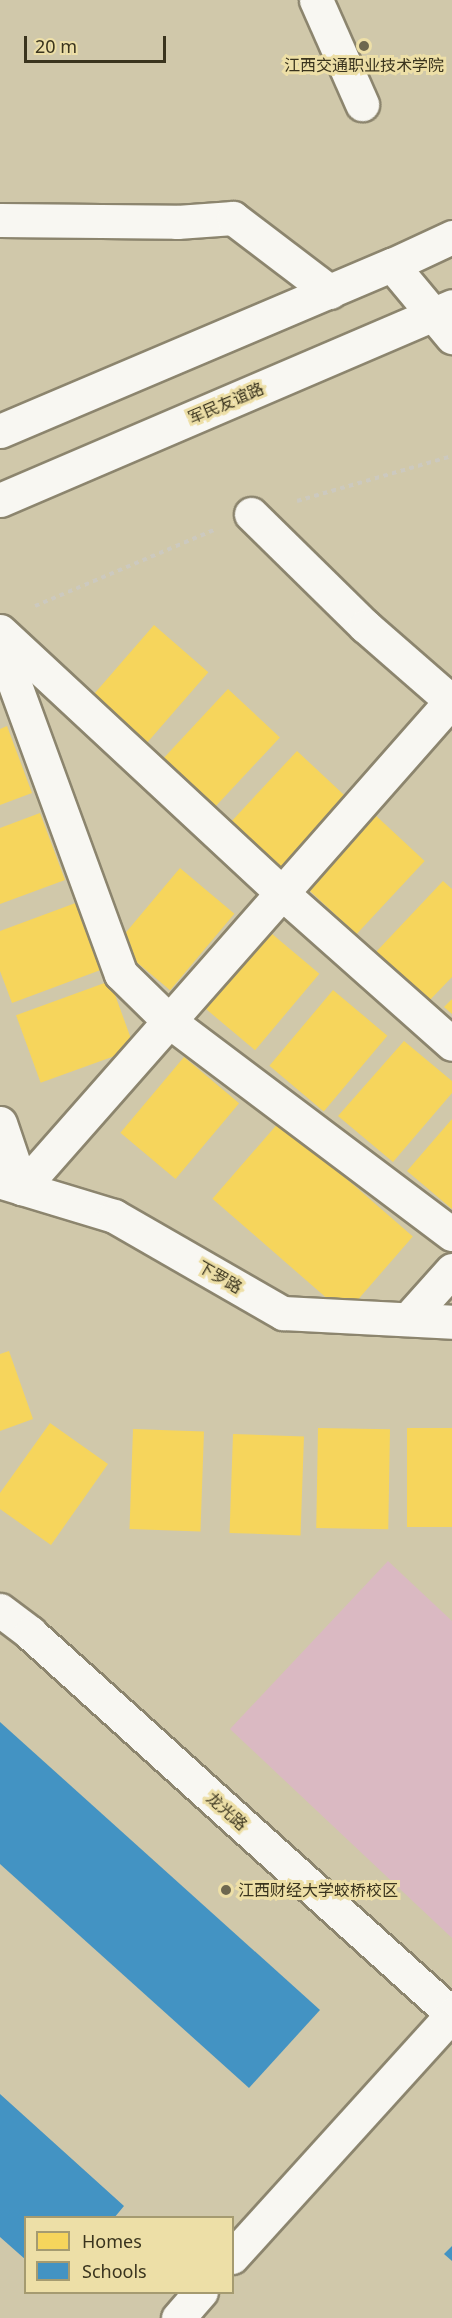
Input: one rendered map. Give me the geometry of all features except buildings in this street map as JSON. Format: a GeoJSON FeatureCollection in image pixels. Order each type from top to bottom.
{"type":"FeatureCollection","features":[{"type":"Feature","properties":{"kind":"street"},"geometry":{"type":"LineString","coordinates":[[316,0],[362,104]]}},
{"type":"Feature","properties":{"kind":"street"},"geometry":{"type":"LineString","coordinates":[[0,220],[177,222],[233,218],[330,291]]}},
{"type":"Feature","properties":{"kind":"street"},"geometry":{"type":"LineString","coordinates":[[0,431],[392,265],[447,247]]}},
{"type":"Feature","properties":{"kind":"street"},"geometry":{"type":"LineString","coordinates":[[392,265],[446,319]]}},
{"type":"Feature","properties":{"kind":"street","name":"军民友谊路"},"geometry":{"type":"LineString","coordinates":[[0,500],[446,319]]}},
{"type":"Feature","properties":{"kind":"street"},"geometry":{"type":"LineString","coordinates":[[11,1185],[169,1021],[451,702],[364,626],[251,514]]}},
{"type":"Feature","properties":{"kind":"street"},"geometry":{"type":"LineString","coordinates":[[0,631],[282,893],[452,1044]]}},
{"type":"Feature","properties":{"kind":"street"},"geometry":{"type":"LineString","coordinates":[[0,644],[122,974],[169,1021],[452,1234]]}},
{"type":"Feature","properties":{"kind":"street"},"geometry":{"type":"LineString","coordinates":[[0,1123],[11,1185]]}},
{"type":"Feature","properties":{"kind":"street","name":"下罗路"},"geometry":{"type":"LineString","coordinates":[[11,1185],[114,1216],[283,1313],[452,1322]]}},
{"type":"Feature","properties":{"kind":"street"},"geometry":{"type":"LineString","coordinates":[[408,1320],[452,1270]]}},
{"type":"Feature","properties":{"kind":"street","name":"龙光路"},"geometry":{"type":"LineString","coordinates":[[0,1610],[30,1633],[452,2014]]}},
{"type":"Feature","properties":{"kind":"street"},"geometry":{"type":"LineString","coordinates":[[234,2255],[452,2014]]}},
{"type":"Feature","properties":{"kind":"street"},"geometry":{"type":"LineString","coordinates":[[178,2318],[199,2294]]}},
{"type":"Feature","properties":{"kind":"shaded area"},"geometry":{"type":"Polygon","coordinates":[[[388,1561],[452,1621],[452,1938],[230,1729],[388,1561]]]}},
{"type":"Feature","properties":{"kind":"place","name":"江西交通职业技术学院"},"geometry":{"type":"Point","coordinates":[364,46]}},
{"type":"Feature","properties":{"kind":"place","name":"江西财经大学蛟桥校区"},"geometry":{"type":"Point","coordinates":[226,1890]}}]}
